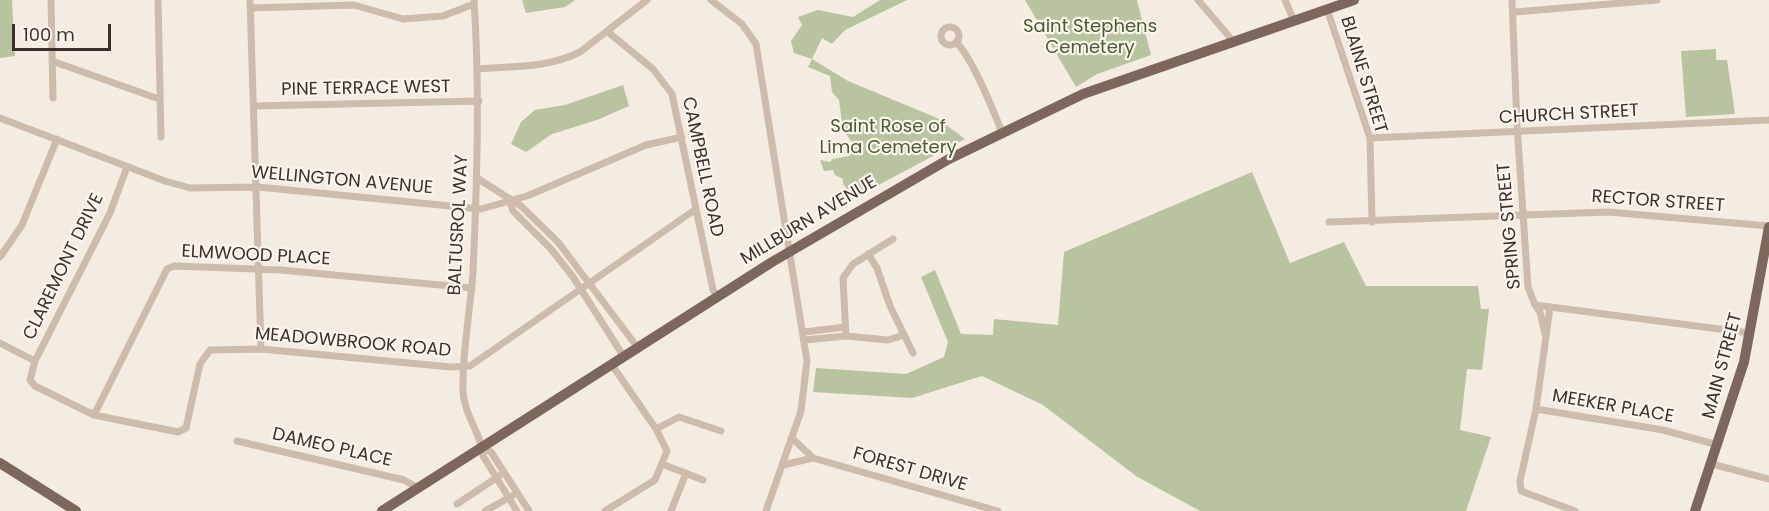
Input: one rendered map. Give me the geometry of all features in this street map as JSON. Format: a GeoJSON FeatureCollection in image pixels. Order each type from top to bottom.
{"type":"FeatureCollection","features":[{"type":"Feature","properties":{"kind":"main road","name":"MILLBURN AVENUE"},"geometry":{"type":"LineString","coordinates":[[382,511],[792,250],[901,186],[1002,132],[1083,94],[1354,0]]}},
{"type":"Feature","properties":{"kind":"main road","name":"MAIN STREET"},"geometry":{"type":"LineString","coordinates":[[1695,511],[1718,445],[1750,333],[1769,226]]}},
{"type":"Feature","properties":{"kind":"main road"},"geometry":{"type":"LineString","coordinates":[[0,462],[76,511]]}},
{"type":"Feature","properties":{"kind":"street"},"geometry":{"type":"LineString","coordinates":[[51,0],[53,98]]}},
{"type":"Feature","properties":{"kind":"street"},"geometry":{"type":"LineString","coordinates":[[158,0],[161,137]]}},
{"type":"Feature","properties":{"kind":"street"},"geometry":{"type":"LineString","coordinates":[[478,69],[549,65],[580,52],[647,0]]}},
{"type":"Feature","properties":{"kind":"street"},"geometry":{"type":"LineString","coordinates":[[711,0],[742,24],[756,44],[792,250],[804,336],[808,374],[805,394],[766,511]]}},
{"type":"Feature","properties":{"kind":"street"},"geometry":{"type":"LineString","coordinates":[[1198,0],[1233,41]]}},
{"type":"Feature","properties":{"kind":"street"},"geometry":{"type":"LineString","coordinates":[[1285,0],[1294,21]]}},
{"type":"Feature","properties":{"kind":"street","name":"SPRING STREET"},"geometry":{"type":"LineString","coordinates":[[1512,0],[1515,12],[1517,132],[1528,287],[1535,305],[1750,333]]}},
{"type":"Feature","properties":{"kind":"street"},"geometry":{"type":"LineString","coordinates":[[1515,12],[1657,0]]}},
{"type":"Feature","properties":{"kind":"street"},"geometry":{"type":"LineString","coordinates":[[261,349],[258,187],[250,4],[354,5],[403,19],[443,15],[474,2]]}},
{"type":"Feature","properties":{"kind":"street","name":"BALTUSROL WAY"},"geometry":{"type":"LineString","coordinates":[[474,2],[478,69],[477,178],[472,288],[463,394],[467,410],[483,448],[491,452],[500,476]]}},
{"type":"Feature","properties":{"kind":"street","name":"BLAINE STREET"},"geometry":{"type":"LineString","coordinates":[[1327,9],[1370,138],[1372,222]]}},
{"type":"Feature","properties":{"kind":"street","name":"CAMPBELL ROAD"},"geometry":{"type":"LineString","coordinates":[[608,32],[654,69],[666,84],[676,105],[713,290],[718,297]]}},
{"type":"Feature","properties":{"kind":"street"},"geometry":{"type":"LineString","coordinates":[[956,42],[962,47],[980,82],[1002,132]]}},
{"type":"Feature","properties":{"kind":"street"},"geometry":{"type":"LineString","coordinates":[[52,61],[159,99]]}},
{"type":"Feature","properties":{"kind":"street","name":"PINE TERRACE WEST"},"geometry":{"type":"LineString","coordinates":[[254,106],[478,101]]}},
{"type":"Feature","properties":{"kind":"street","name":"WELLINGTON AVENUE"},"geometry":{"type":"LineString","coordinates":[[0,118],[127,167],[190,188],[258,187],[476,208],[510,201],[620,155],[682,137]]}},
{"type":"Feature","properties":{"kind":"street","name":"CHURCH STREET"},"geometry":{"type":"LineString","coordinates":[[1370,138],[1769,120]]}},
{"type":"Feature","properties":{"kind":"street"},"geometry":{"type":"LineString","coordinates":[[0,257],[22,225],[57,139]]}},
{"type":"Feature","properties":{"kind":"street","name":"CLAREMONT DRIVE"},"geometry":{"type":"LineString","coordinates":[[30,380],[35,361],[110,213],[127,167]]}},
{"type":"Feature","properties":{"kind":"street"},"geometry":{"type":"LineString","coordinates":[[477,178],[521,206],[558,242],[638,348]]}},
{"type":"Feature","properties":{"kind":"street"},"geometry":{"type":"LineString","coordinates":[[510,201],[513,211],[551,249],[582,290],[624,357]]}},
{"type":"Feature","properties":{"kind":"street","name":"MEADOWBROOK ROAD"},"geometry":{"type":"LineString","coordinates":[[30,380],[45,392],[94,415],[178,432],[186,428],[200,364],[210,350],[261,349],[464,366],[474,364],[696,209]]}},
{"type":"Feature","properties":{"kind":"street","name":"RECTOR STREET"},"geometry":{"type":"LineString","coordinates":[[1329,222],[1608,212],[1769,226]]}},
{"type":"Feature","properties":{"kind":"street"},"geometry":{"type":"LineString","coordinates":[[846,336],[843,278],[853,264],[893,239]]}},
{"type":"Feature","properties":{"kind":"street"},"geometry":{"type":"LineString","coordinates":[[868,254],[877,268],[887,299],[913,353]]}},
{"type":"Feature","properties":{"kind":"street","name":"ELMWOOD PLACE"},"geometry":{"type":"LineString","coordinates":[[94,415],[169,267],[178,265],[260,268],[472,288]]}},
{"type":"Feature","properties":{"kind":"street"},"geometry":{"type":"LineString","coordinates":[[1535,305],[1540,312],[1545,337]]}},
{"type":"Feature","properties":{"kind":"street"},"geometry":{"type":"LineString","coordinates":[[1550,307],[1536,409],[1520,481],[1521,491],[1575,511]]}},
{"type":"Feature","properties":{"kind":"street"},"geometry":{"type":"LineString","coordinates":[[804,336],[845,327]]}},
{"type":"Feature","properties":{"kind":"street"},"geometry":{"type":"LineString","coordinates":[[804,336],[846,336],[888,340],[904,335]]}},
{"type":"Feature","properties":{"kind":"street"},"geometry":{"type":"LineString","coordinates":[[0,343],[35,361]]}},
{"type":"Feature","properties":{"kind":"street"},"geometry":{"type":"LineString","coordinates":[[605,511],[655,480],[666,447],[612,364]]}},
{"type":"Feature","properties":{"kind":"street","name":"MEEKER PLACE"},"geometry":{"type":"LineString","coordinates":[[1536,409],[1663,430],[1718,445]]}},
{"type":"Feature","properties":{"kind":"street"},"geometry":{"type":"LineString","coordinates":[[656,429],[679,417],[721,431]]}},
{"type":"Feature","properties":{"kind":"street","name":"FOREST DRIVE"},"geometry":{"type":"LineString","coordinates":[[792,438],[813,458]]}},
{"type":"Feature","properties":{"kind":"street","name":"DAMEO PLACE"},"geometry":{"type":"LineString","coordinates":[[237,441],[404,480],[418,488]]}},
{"type":"Feature","properties":{"kind":"street","name":"FOREST DRIVE"},"geometry":{"type":"LineString","coordinates":[[783,465],[813,458],[908,483],[998,511]]}},
{"type":"Feature","properties":{"kind":"street"},"geometry":{"type":"LineString","coordinates":[[662,464],[703,480]]}},
{"type":"Feature","properties":{"kind":"street"},"geometry":{"type":"LineString","coordinates":[[1712,464],[1769,480]]}},
{"type":"Feature","properties":{"kind":"street"},"geometry":{"type":"LineString","coordinates":[[671,511],[686,473]]}},
{"type":"Feature","properties":{"kind":"street"},"geometry":{"type":"LineString","coordinates":[[500,476],[516,493],[528,511]]}},
{"type":"Feature","properties":{"kind":"street"},"geometry":{"type":"LineString","coordinates":[[500,476],[508,498],[517,511]]}},
{"type":"Feature","properties":{"kind":"street"},"geometry":{"type":"LineString","coordinates":[[457,504],[500,476]]}},
{"type":"Feature","properties":{"kind":"street"},"geometry":{"type":"LineString","coordinates":[[485,511],[516,493]]}},
{"type":"Feature","properties":{"kind":"green space"},"geometry":{"type":"Polygon","coordinates":[[[0,0],[12,0],[15,56],[0,58],[0,0]]]}},
{"type":"Feature","properties":{"kind":"green space"},"geometry":{"type":"Polygon","coordinates":[[[522,0],[575,0],[565,7],[526,13],[522,0]]]}},
{"type":"Feature","properties":{"kind":"green space"},"geometry":{"type":"Polygon","coordinates":[[[880,0],[907,0],[845,30],[832,44],[822,38],[812,59],[794,53],[791,41],[802,25],[798,17],[818,10],[853,17],[880,0]]]}},
{"type":"Feature","properties":{"kind":"green space","name":"Saint Stephens Cemetery"},"geometry":{"type":"Polygon","coordinates":[[[1025,0],[1137,0],[1151,55],[1097,74],[1076,87],[1025,0]]]}},
{"type":"Feature","properties":{"kind":"green space"},"geometry":{"type":"Polygon","coordinates":[[[1716,49],[1716,60],[1727,60],[1735,114],[1686,117],[1681,51],[1716,49]]]}},
{"type":"Feature","properties":{"kind":"green space","name":"Saint Rose of Lima Cemetery"},"geometry":{"type":"Polygon","coordinates":[[[812,59],[848,81],[937,118],[965,139],[854,198],[843,184],[843,179],[835,175],[833,170],[824,171],[820,160],[830,162],[833,159],[849,156],[848,148],[852,142],[843,130],[839,100],[832,92],[830,76],[808,67],[812,59]]]}},
{"type":"Feature","properties":{"kind":"green space"},"geometry":{"type":"Polygon","coordinates":[[[623,85],[629,106],[597,120],[552,134],[526,152],[511,144],[521,122],[535,110],[565,105],[623,85]]]}},
{"type":"Feature","properties":{"kind":"green space"},"geometry":{"type":"Polygon","coordinates":[[[1252,172],[1290,263],[1344,242],[1366,286],[1478,286],[1481,309],[1489,309],[1482,370],[1467,369],[1460,430],[1491,437],[1466,511],[1200,511],[1136,476],[1043,405],[982,376],[912,398],[813,392],[816,368],[906,374],[944,357],[948,342],[921,277],[935,270],[961,334],[993,335],[994,319],[1058,325],[1064,252],[1252,172]]]}}]}
